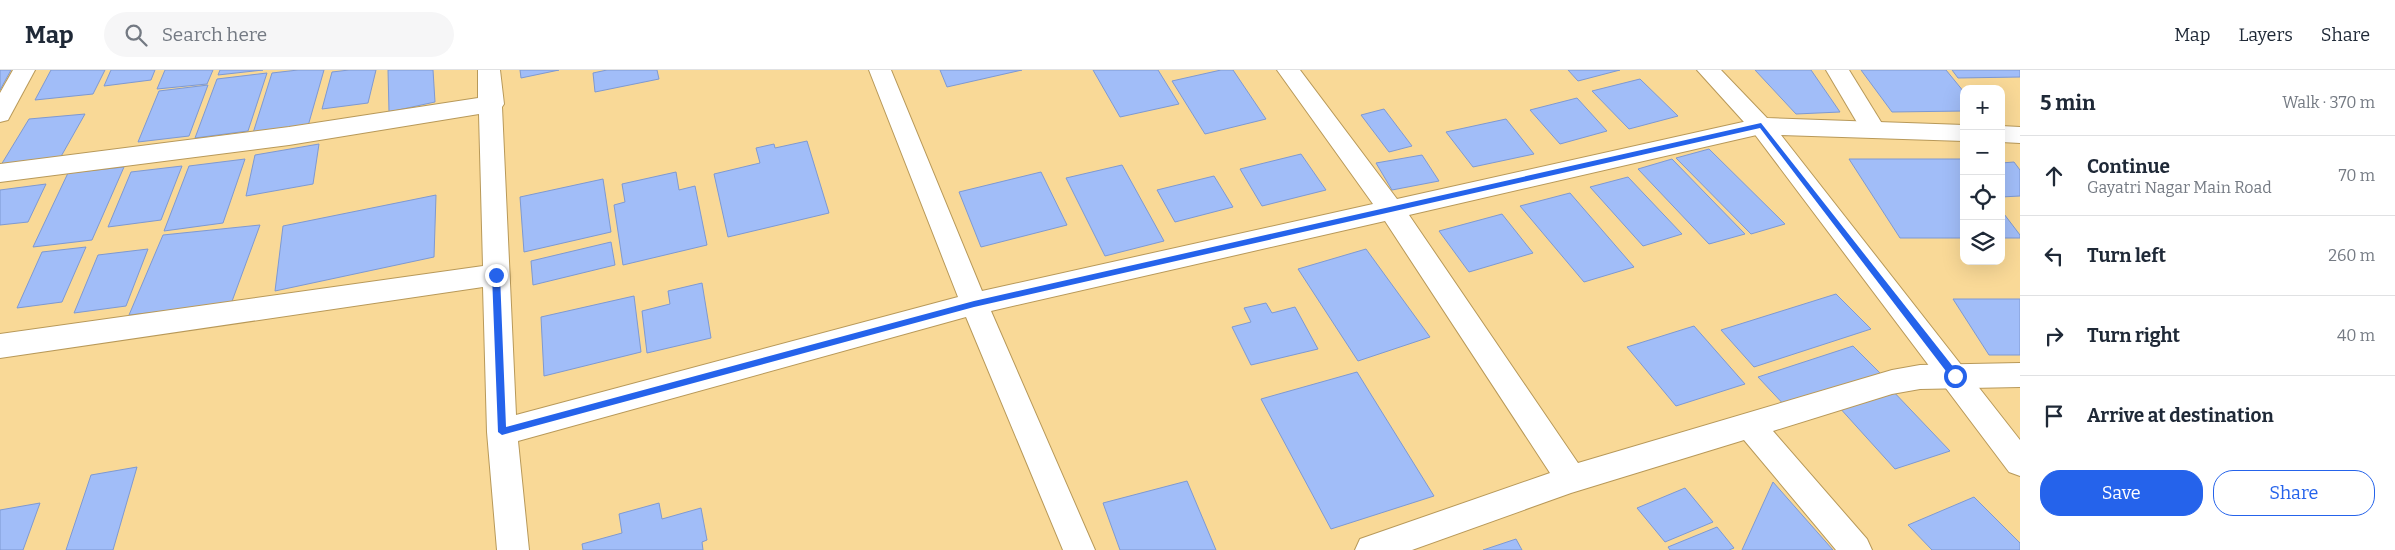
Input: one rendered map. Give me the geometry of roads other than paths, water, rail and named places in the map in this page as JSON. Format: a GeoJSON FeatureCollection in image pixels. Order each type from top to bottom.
{"type":"FeatureCollection","features":[{"type":"Feature","properties":{"kind":"street"},"geometry":{"type":"LineString","coordinates":[[0,114],[24,70]]}},
{"type":"Feature","properties":{"kind":"street"},"geometry":{"type":"LineString","coordinates":[[490,70],[502,432],[513,550]]}},
{"type":"Feature","properties":{"kind":"street"},"geometry":{"type":"LineString","coordinates":[[880,70],[974,304],[1079,550]]}},
{"type":"Feature","properties":{"kind":"street"},"geometry":{"type":"LineString","coordinates":[[1288,70],[1390,208],[1571,479]]}},
{"type":"Feature","properties":{"kind":"street"},"geometry":{"type":"LineString","coordinates":[[1708,70],[1761,126],[2020,463]]}},
{"type":"Feature","properties":{"kind":"street"},"geometry":{"type":"LineString","coordinates":[[1837,70],[1874,130]]}},
{"type":"Feature","properties":{"kind":"street"},"geometry":{"type":"LineString","coordinates":[[0,173],[289,136],[492,104]]}},
{"type":"Feature","properties":{"kind":"street"},"geometry":{"type":"LineString","coordinates":[[502,432],[974,304],[1390,208],[1761,126],[1960,133]]}},
{"type":"Feature","properties":{"kind":"street"},"geometry":{"type":"LineString","coordinates":[[2005,134],[2020,135]]}},
{"type":"Feature","properties":{"kind":"street"},"geometry":{"type":"LineString","coordinates":[[0,346],[496,275]]}},
{"type":"Feature","properties":{"kind":"street"},"geometry":{"type":"LineString","coordinates":[[1375,549],[1571,479],[1892,382],[1920,377],[2020,375]]}},
{"type":"Feature","properties":{"kind":"street"},"geometry":{"type":"LineString","coordinates":[[1750,425],[1856,550]]}}]}
